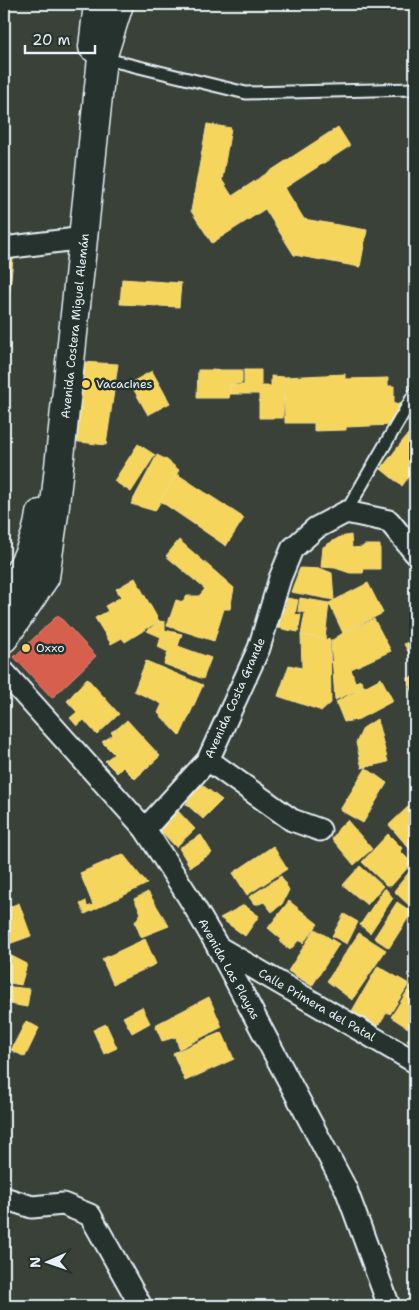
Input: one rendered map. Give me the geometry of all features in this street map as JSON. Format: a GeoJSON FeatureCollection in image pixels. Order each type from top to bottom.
{"type":"FeatureCollection","features":[{"type":"Feature","properties":{"kind":"main road","name":"Avenida Costera Miguel Alemán"},"geometry":{"type":"LineString","coordinates":[[4,638],[45,577],[54,514],[76,239],[98,4]]}},
{"type":"Feature","properties":{"kind":"main road","name":"Avenida Costera Miguel Alemán"},"geometry":{"type":"LineString","coordinates":[[4,600],[28,557],[38,524],[102,58],[119,4]]}},
{"type":"Feature","properties":{"kind":"street"},"geometry":{"type":"LineString","coordinates":[[4,248],[76,239]]}},
{"type":"Feature","properties":{"kind":"street"},"geometry":{"type":"LineString","coordinates":[[346,512],[389,521],[415,553]]}},
{"type":"Feature","properties":{"kind":"street","name":"Avenida Costa Grande"},"geometry":{"type":"LineString","coordinates":[[145,829],[208,760],[259,648],[280,578],[292,549],[316,528],[346,512]]}},
{"type":"Feature","properties":{"kind":"street","name":"Avenida Las Playas"},"geometry":{"type":"LineString","coordinates":[[4,672],[145,829],[218,947],[346,1189],[389,1306]]}},
{"type":"Feature","properties":{"kind":"street"},"geometry":{"type":"LineString","coordinates":[[208,760],[292,820],[320,830]]}},
{"type":"Feature","properties":{"kind":"street","name":"Calle Primera del Patal"},"geometry":{"type":"LineString","coordinates":[[218,947],[415,1062]]}},
{"type":"Feature","properties":{"kind":"street"},"geometry":{"type":"LineString","coordinates":[[4,1198],[32,1207],[63,1204],[90,1215],[141,1306]]}},
{"type":"Feature","properties":{"kind":"lane"},"geometry":{"type":"LineString","coordinates":[[102,58],[246,93],[415,89]]}},
{"type":"Feature","properties":{"kind":"lane"},"geometry":{"type":"LineString","coordinates":[[346,512],[415,393]]}},
{"type":"Feature","properties":{"kind":"building: Viviendas"},"geometry":{"type":"Polygon","coordinates":[[[207,124],[231,128],[222,180],[232,196],[338,127],[350,146],[285,188],[304,219],[367,230],[360,267],[294,255],[265,209],[212,243],[191,211],[207,124]]]}},
{"type":"Feature","properties":{"kind":"building: Viviendas"},"geometry":{"type":"Polygon","coordinates":[[[13,259],[4,346],[4,261],[13,259]]]}},
{"type":"Feature","properties":{"kind":"building: Viviendas"},"geometry":{"type":"Polygon","coordinates":[[[122,279],[181,283],[179,307],[120,304],[122,279]]]}},
{"type":"Feature","properties":{"kind":"building: Viviendas"},"geometry":{"type":"Polygon","coordinates":[[[80,362],[118,364],[106,445],[71,441],[80,362]]]}},
{"type":"Feature","properties":{"kind":"building: Viviendas"},"geometry":{"type":"Polygon","coordinates":[[[198,370],[242,370],[242,383],[230,385],[229,398],[197,398],[198,370]]]}},
{"type":"Feature","properties":{"kind":"building: Viviendas"},"geometry":{"type":"Polygon","coordinates":[[[244,370],[261,370],[261,386],[271,386],[271,376],[284,377],[283,418],[259,418],[259,394],[230,394],[230,385],[244,385],[244,370]]]}},
{"type":"Feature","properties":{"kind":"building: Viviendas"},"geometry":{"type":"Polygon","coordinates":[[[152,371],[170,403],[148,415],[130,383],[152,371]]]}},
{"type":"Feature","properties":{"kind":"building: Viviendas"},"geometry":{"type":"Polygon","coordinates":[[[345,374],[345,379],[388,378],[388,386],[394,386],[394,404],[404,404],[392,425],[346,427],[346,430],[314,431],[314,423],[285,423],[284,377],[345,374]]]}},
{"type":"Feature","properties":{"kind":"building: Viviendas"},"geometry":{"type":"Polygon","coordinates":[[[415,425],[415,468],[402,486],[381,469],[415,425]]]}},
{"type":"Feature","properties":{"kind":"building: Viviendas"},"geometry":{"type":"Polygon","coordinates":[[[138,444],[155,455],[131,492],[114,481],[138,444]]]}},
{"type":"Feature","properties":{"kind":"building: Viviendas"},"geometry":{"type":"Polygon","coordinates":[[[157,455],[167,460],[179,470],[155,511],[131,504],[157,455]]]}},
{"type":"Feature","properties":{"kind":"building: Viviendas"},"geometry":{"type":"Polygon","coordinates":[[[177,474],[244,518],[226,546],[160,501],[177,474]]]}},
{"type":"Feature","properties":{"kind":"building: Viviendas"},"geometry":{"type":"Polygon","coordinates":[[[351,535],[352,548],[363,547],[364,545],[380,545],[380,569],[364,569],[363,573],[350,573],[335,568],[321,567],[323,547],[340,537],[351,535]]]}},
{"type":"Feature","properties":{"kind":"building: Viviendas"},"geometry":{"type":"Polygon","coordinates":[[[179,540],[234,588],[230,609],[224,609],[214,641],[167,626],[176,600],[183,602],[187,596],[199,596],[205,589],[166,556],[179,540]]]}},
{"type":"Feature","properties":{"kind":"building: Viviendas"},"geometry":{"type":"Polygon","coordinates":[[[300,568],[322,569],[332,573],[334,600],[291,592],[300,568]]]}},
{"type":"Feature","properties":{"kind":"building: Viviendas"},"geometry":{"type":"Polygon","coordinates":[[[135,578],[159,621],[125,642],[122,638],[111,644],[95,618],[108,611],[105,606],[121,597],[116,589],[135,578]]]}},
{"type":"Feature","properties":{"kind":"building: Viviendas"},"geometry":{"type":"Polygon","coordinates":[[[368,583],[383,613],[343,633],[329,603],[368,583]]]}},
{"type":"Feature","properties":{"kind":"building: Viviendas"},"geometry":{"type":"Polygon","coordinates":[[[287,598],[298,600],[295,614],[301,615],[298,632],[273,627],[277,606],[285,608],[287,598]]]}},
{"type":"Feature","properties":{"kind":"building: Viviendas"},"geometry":{"type":"Polygon","coordinates":[[[300,598],[329,603],[325,639],[301,635],[305,613],[298,611],[300,598]]]}},
{"type":"Feature","properties":{"kind":"building: Viviendas"},"geometry":{"type":"Polygon","coordinates":[[[374,619],[391,651],[351,669],[355,682],[361,680],[364,687],[335,700],[331,641],[343,633],[374,619]]]}},
{"type":"Feature","properties":{"kind":"building: Viviendas"},"geometry":{"type":"Polygon","coordinates":[[[159,621],[165,622],[165,630],[182,634],[178,646],[211,658],[203,679],[164,664],[168,652],[158,647],[161,637],[147,631],[159,621]]]}},
{"type":"Feature","properties":{"kind":"building: Viviendas"},"geometry":{"type":"Polygon","coordinates":[[[301,635],[330,640],[331,703],[322,711],[278,696],[289,665],[302,668],[301,635]]]}},
{"type":"Feature","properties":{"kind":"building: Viviendas"},"geometry":{"type":"Polygon","coordinates":[[[415,638],[415,660],[413,661],[404,644],[415,638]]]}},
{"type":"Feature","properties":{"kind":"building: Viviendas"},"geometry":{"type":"Polygon","coordinates":[[[146,661],[203,685],[180,736],[158,713],[162,704],[134,691],[146,661]]]}},
{"type":"Feature","properties":{"kind":"building: Viviendas"},"geometry":{"type":"Polygon","coordinates":[[[415,675],[415,697],[407,679],[415,675]]]}},
{"type":"Feature","properties":{"kind":"building: Viviendas"},"geometry":{"type":"Polygon","coordinates":[[[87,678],[119,714],[97,735],[84,720],[77,726],[70,718],[77,712],[67,701],[87,678]]]}},
{"type":"Feature","properties":{"kind":"building: Viviendas"},"geometry":{"type":"Polygon","coordinates":[[[381,678],[393,701],[357,720],[344,722],[336,702],[381,678]]]}},
{"type":"Feature","properties":{"kind":"building: Viviendas"},"geometry":{"type":"Polygon","coordinates":[[[377,719],[388,762],[362,768],[356,743],[363,728],[377,719]]]}},
{"type":"Feature","properties":{"kind":"building: Viviendas"},"geometry":{"type":"Polygon","coordinates":[[[127,720],[160,756],[135,779],[123,767],[117,773],[105,761],[114,754],[102,742],[113,735],[111,732],[127,720]]]}},
{"type":"Feature","properties":{"kind":"building: Viviendas"},"geometry":{"type":"Polygon","coordinates":[[[366,768],[387,783],[363,823],[340,810],[366,768]]]}},
{"type":"Feature","properties":{"kind":"building: Viviendas"},"geometry":{"type":"Polygon","coordinates":[[[201,784],[222,800],[203,819],[186,804],[201,784]]]}},
{"type":"Feature","properties":{"kind":"building: Viviendas"},"geometry":{"type":"Polygon","coordinates":[[[413,802],[415,806],[415,864],[409,857],[413,853],[389,825],[413,802]]]}},
{"type":"Feature","properties":{"kind":"building: Viviendas"},"geometry":{"type":"Polygon","coordinates":[[[176,809],[195,829],[176,847],[157,827],[176,809]]]}},
{"type":"Feature","properties":{"kind":"building: Viviendas"},"geometry":{"type":"Polygon","coordinates":[[[347,820],[372,849],[354,865],[332,839],[347,820]]]}},
{"type":"Feature","properties":{"kind":"building: Viviendas"},"geometry":{"type":"Polygon","coordinates":[[[388,834],[402,848],[400,851],[412,863],[391,886],[386,885],[362,862],[388,834]]]}},
{"type":"Feature","properties":{"kind":"building: Viviendas"},"geometry":{"type":"Polygon","coordinates":[[[201,835],[212,853],[190,867],[179,848],[201,835]]]}},
{"type":"Feature","properties":{"kind":"building: Viviendas"},"geometry":{"type":"Polygon","coordinates":[[[273,846],[287,869],[247,895],[233,873],[273,846]]]}},
{"type":"Feature","properties":{"kind":"building: Viviendas"},"geometry":{"type":"Polygon","coordinates":[[[123,854],[147,884],[85,914],[80,904],[86,901],[87,907],[93,905],[80,873],[123,854]]]}},
{"type":"Feature","properties":{"kind":"building: Viviendas"},"geometry":{"type":"Polygon","coordinates":[[[360,866],[383,886],[367,905],[343,885],[360,866]]]}},
{"type":"Feature","properties":{"kind":"building: Viviendas"},"geometry":{"type":"Polygon","coordinates":[[[415,866],[415,911],[394,891],[415,866]]]}},
{"type":"Feature","properties":{"kind":"building: Viviendas"},"geometry":{"type":"Polygon","coordinates":[[[281,876],[289,890],[282,904],[272,912],[264,902],[254,904],[249,897],[281,876]]]}},
{"type":"Feature","properties":{"kind":"building: Viviendas"},"geometry":{"type":"Polygon","coordinates":[[[385,888],[393,898],[370,933],[360,925],[385,888]]]}},
{"type":"Feature","properties":{"kind":"building: Viviendas"},"geometry":{"type":"Polygon","coordinates":[[[148,892],[169,926],[141,937],[135,922],[141,913],[134,899],[148,892]]]}},
{"type":"Feature","properties":{"kind":"building: Viviendas"},"geometry":{"type":"Polygon","coordinates":[[[289,901],[318,924],[303,943],[299,940],[290,950],[268,928],[289,901]]]}},
{"type":"Feature","properties":{"kind":"building: Viviendas"},"geometry":{"type":"Polygon","coordinates":[[[397,902],[412,912],[389,948],[374,938],[397,902]]]}},
{"type":"Feature","properties":{"kind":"building: Viviendas"},"geometry":{"type":"Polygon","coordinates":[[[19,903],[31,936],[6,945],[4,923],[8,921],[4,909],[19,903]]]}},
{"type":"Feature","properties":{"kind":"building: Viviendas"},"geometry":{"type":"Polygon","coordinates":[[[244,905],[259,916],[245,936],[220,918],[244,905]]]}},
{"type":"Feature","properties":{"kind":"building: Viviendas"},"geometry":{"type":"Polygon","coordinates":[[[344,914],[358,922],[347,944],[332,936],[344,914]]]}},
{"type":"Feature","properties":{"kind":"building: Viviendas"},"geometry":{"type":"Polygon","coordinates":[[[315,929],[339,944],[312,986],[288,971],[315,929]]]}},
{"type":"Feature","properties":{"kind":"building: Viviendas"},"geometry":{"type":"Polygon","coordinates":[[[359,933],[386,950],[352,1000],[327,981],[359,933]]]}},
{"type":"Feature","properties":{"kind":"building: Viviendas"},"geometry":{"type":"Polygon","coordinates":[[[145,939],[156,964],[113,984],[102,959],[145,939]]]}},
{"type":"Feature","properties":{"kind":"building: Viviendas"},"geometry":{"type":"Polygon","coordinates":[[[4,952],[27,964],[21,985],[4,982],[4,952]]]}},
{"type":"Feature","properties":{"kind":"building: Viviendas"},"geometry":{"type":"Polygon","coordinates":[[[378,966],[409,984],[390,1014],[387,1012],[378,1026],[352,1011],[378,966]]]}},
{"type":"Feature","properties":{"kind":"building: Viviendas"},"geometry":{"type":"Polygon","coordinates":[[[415,979],[415,1017],[408,1028],[391,1017],[415,979]]]}},
{"type":"Feature","properties":{"kind":"building: Viviendas"},"geometry":{"type":"Polygon","coordinates":[[[4,986],[30,989],[27,1007],[4,1003],[4,986]]]}},
{"type":"Feature","properties":{"kind":"building: Viviendas"},"geometry":{"type":"Polygon","coordinates":[[[209,997],[222,1027],[179,1049],[176,1037],[162,1041],[155,1025],[209,997]]]}},
{"type":"Feature","properties":{"kind":"building: Viviendas"},"geometry":{"type":"Polygon","coordinates":[[[142,1007],[150,1023],[132,1033],[123,1017],[142,1007]]]}},
{"type":"Feature","properties":{"kind":"building: Viviendas"},"geometry":{"type":"Polygon","coordinates":[[[26,1021],[39,1028],[25,1057],[11,1050],[26,1021]]]}},
{"type":"Feature","properties":{"kind":"building: Viviendas"},"geometry":{"type":"Polygon","coordinates":[[[106,1024],[117,1048],[104,1054],[93,1030],[106,1024]]]}},
{"type":"Feature","properties":{"kind":"building: Viviendas"},"geometry":{"type":"Polygon","coordinates":[[[415,1026],[415,1046],[407,1041],[415,1026]]]}},
{"type":"Feature","properties":{"kind":"building: Viviendas"},"geometry":{"type":"Polygon","coordinates":[[[222,1032],[234,1059],[185,1081],[173,1053],[222,1032]]]}},
{"type":"Feature","properties":{"kind":"building: Viviendas"},"geometry":{"type":"Polygon","coordinates":[[[4,1047],[6,1047],[5,1062],[8,1062],[6,1089],[4,1089],[4,1047]]]}},
{"type":"Feature","properties":{"kind":"building: Comercios"},"geometry":{"type":"Polygon","coordinates":[[[58,615],[96,656],[52,698],[14,657],[58,615]]]}},
{"type":"Feature","properties":{"kind":"place","name":"Vacacines"},"geometry":{"type":"Point","coordinates":[86,384]}},
{"type":"Feature","properties":{"kind":"place","name":"Oxxo"},"geometry":{"type":"Point","coordinates":[26,648]}}]}
